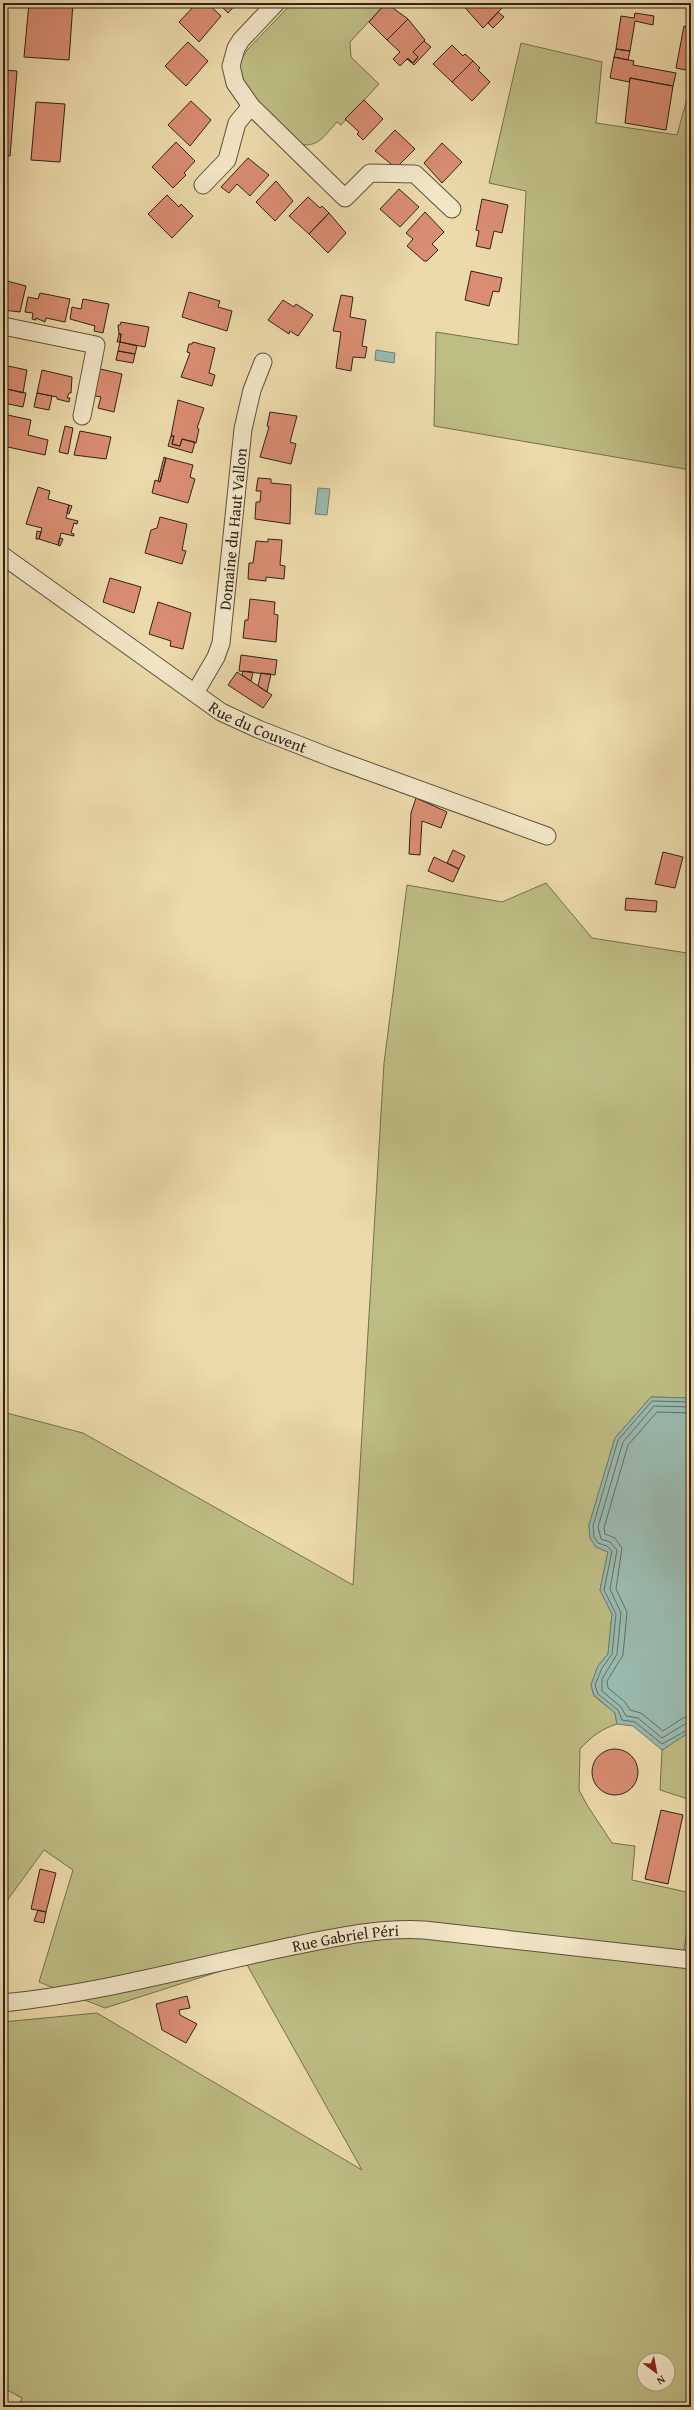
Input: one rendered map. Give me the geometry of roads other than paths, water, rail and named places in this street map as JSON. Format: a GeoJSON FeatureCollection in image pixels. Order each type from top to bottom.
{"type":"FeatureCollection","features":[{"type":"Feature","properties":{"kind":"street"},"geometry":{"type":"LineString","coordinates":[[276,3],[241,40],[233,57],[232,66],[235,83],[251,106],[345,198],[370,173],[415,174],[452,209]]}},
{"type":"Feature","properties":{"kind":"street"},"geometry":{"type":"LineString","coordinates":[[203,185],[227,160],[237,124],[251,106]]}},
{"type":"Feature","properties":{"kind":"street"},"geometry":{"type":"LineString","coordinates":[[3,326],[96,345],[82,416]]}},
{"type":"Feature","properties":{"kind":"street","name":"Domaine du Haut Vallon"},"geometry":{"type":"LineString","coordinates":[[195,693],[216,657],[222,638],[243,430],[248,405],[263,362]]}},
{"type":"Feature","properties":{"kind":"street","name":"Rue du Couvent"},"geometry":{"type":"LineString","coordinates":[[3,556],[221,712],[258,729],[332,758],[547,836]]}},
{"type":"Feature","properties":{"kind":"street","name":"Rue Gabriel Péri"},"geometry":{"type":"LineString","coordinates":[[3,2003],[70,1994],[306,1944],[393,1929],[424,1930],[691,1960]]}},
{"type":"Feature","properties":{"kind":"water"},"geometry":{"type":"Polygon","coordinates":[[[376,350],[395,353],[394,363],[375,360],[376,350]]]}},
{"type":"Feature","properties":{"kind":"water"},"geometry":{"type":"Polygon","coordinates":[[[318,488],[330,489],[327,515],[315,514],[318,488]]]}},
{"type":"Feature","properties":{"kind":"water"},"geometry":{"type":"Polygon","coordinates":[[[651,1397],[691,1398],[691,1731],[662,1750],[633,1726],[617,1724],[615,1713],[594,1695],[591,1685],[598,1666],[608,1654],[612,1614],[600,1590],[608,1552],[596,1547],[590,1538],[589,1525],[615,1438],[651,1397]]]}}]}
